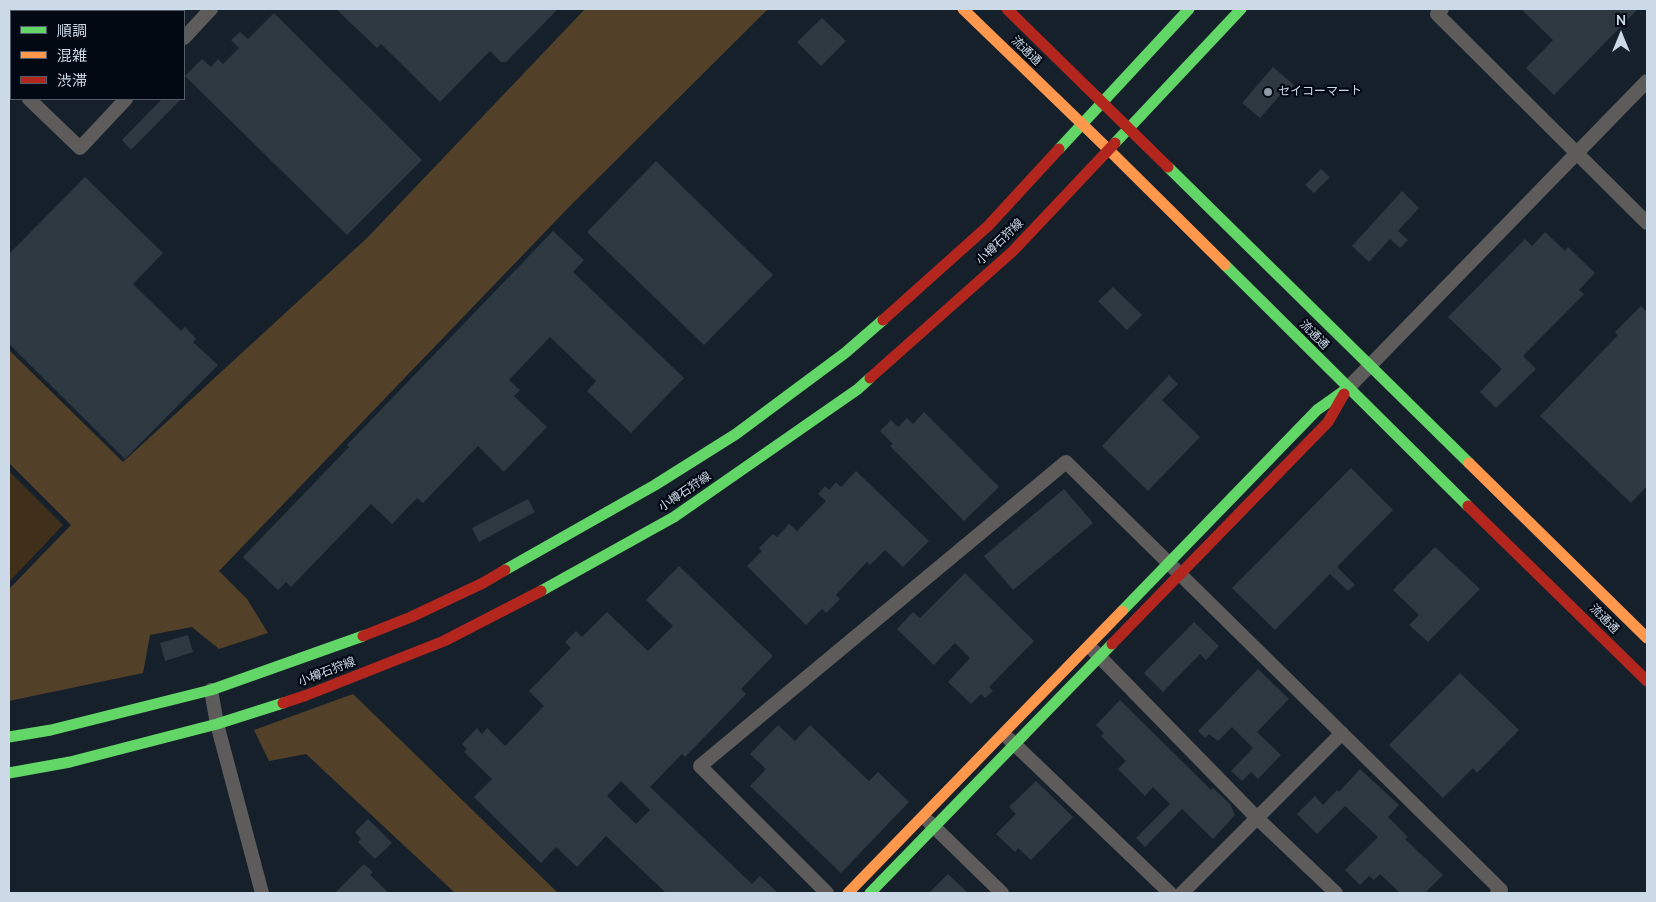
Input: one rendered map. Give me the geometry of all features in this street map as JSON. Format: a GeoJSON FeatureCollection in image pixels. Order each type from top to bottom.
{"type":"FeatureCollection","features":[{"type":"Feature","properties":{"kind":"street"},"geometry":{"type":"LineString","coordinates":[[185,37],[211,9]]}},
{"type":"Feature","properties":{"kind":"street","name":"流通通"},"geometry":{"type":"LineString","coordinates":[[963,9],[1109,150],[1348,388],[1647,681]]}},
{"type":"Feature","properties":{"kind":"street","name":"流通通"},"geometry":{"type":"LineString","coordinates":[[1007,9],[1647,638]]}},
{"type":"Feature","properties":{"kind":"street","name":"小樽石狩線"},"geometry":{"type":"LineString","coordinates":[[9,737],[51,730],[211,690],[332,648],[411,617],[483,583],[655,485],[736,434],[845,354],[974,239],[1188,9]]}},
{"type":"Feature","properties":{"kind":"street","name":"小樽石狩線"},"geometry":{"type":"LineString","coordinates":[[9,773],[70,762],[217,724],[307,695],[444,640],[566,578],[674,517],[858,389],[1013,252],[1241,9]]}},
{"type":"Feature","properties":{"kind":"street"},"geometry":{"type":"LineString","coordinates":[[1442,9],[1437,14],[1647,223]]}},
{"type":"Feature","properties":{"kind":"street"},"geometry":{"type":"LineString","coordinates":[[848,893],[1317,410],[1348,388],[1647,81]]}},
{"type":"Feature","properties":{"kind":"street"},"geometry":{"type":"LineString","coordinates":[[30,100],[80,148],[125,100]]}},
{"type":"Feature","properties":{"kind":"street"},"geometry":{"type":"LineString","coordinates":[[870,893],[1328,422],[1348,388]]}},
{"type":"Feature","properties":{"kind":"street"},"geometry":{"type":"LineString","coordinates":[[827,893],[700,766],[1066,462],[1501,890],[1497,893]]}},
{"type":"Feature","properties":{"kind":"street"},"geometry":{"type":"LineString","coordinates":[[1088,646],[1100,656],[1257,818],[1336,893]]}},
{"type":"Feature","properties":{"kind":"street"},"geometry":{"type":"LineString","coordinates":[[211,690],[217,724],[262,893]]}},
{"type":"Feature","properties":{"kind":"street"},"geometry":{"type":"LineString","coordinates":[[1003,733],[1170,893]]}},
{"type":"Feature","properties":{"kind":"street"},"geometry":{"type":"LineString","coordinates":[[1182,893],[1342,734]]}},
{"type":"Feature","properties":{"kind":"street"},"geometry":{"type":"LineString","coordinates":[[922,817],[935,827],[1002,893]]}},
{"type":"Feature","properties":{"kind":"shaded area"},"geometry":{"type":"Polygon","coordinates":[[[585,9],[768,9],[568,208],[219,571],[247,599],[268,633],[219,649],[192,627],[150,635],[143,673],[9,701],[9,589],[71,525],[9,463],[9,350],[123,462],[367,238],[585,9]]]}},
{"type":"Feature","properties":{"kind":"shaded area"},"geometry":{"type":"Polygon","coordinates":[[[9,471],[63,525],[9,582],[9,471]]]}},
{"type":"Feature","properties":{"kind":"shaded area"},"geometry":{"type":"Polygon","coordinates":[[[353,694],[558,893],[455,893],[306,754],[269,761],[254,730],[353,694]]]}},
{"type":"Feature","properties":{"kind":"building"},"geometry":{"type":"Polygon","coordinates":[[[336,9],[558,9],[506,62],[501,62],[490,51],[440,102],[381,44],[377,48],[336,9]]]}},
{"type":"Feature","properties":{"kind":"building"},"geometry":{"type":"Polygon","coordinates":[[[1521,9],[1638,9],[1554,95],[1526,68],[1553,40],[1521,9]]]}},
{"type":"Feature","properties":{"kind":"building"},"geometry":{"type":"Polygon","coordinates":[[[274,13],[422,160],[347,235],[185,76],[202,59],[211,67],[218,59],[223,64],[239,48],[231,40],[240,32],[248,39],[274,13]]]}},
{"type":"Feature","properties":{"kind":"building"},"geometry":{"type":"Polygon","coordinates":[[[822,18],[846,41],[821,66],[797,42],[822,18]]]}},
{"type":"Feature","properties":{"kind":"building"},"geometry":{"type":"Polygon","coordinates":[[[1273,67],[1294,85],[1284,96],[1281,94],[1260,118],[1242,103],[1273,67]]]}},
{"type":"Feature","properties":{"kind":"building"},"geometry":{"type":"Polygon","coordinates":[[[161,100],[180,100],[131,150],[122,140],[161,100]]]}},
{"type":"Feature","properties":{"kind":"building"},"geometry":{"type":"Polygon","coordinates":[[[656,161],[773,275],[704,345],[587,232],[656,161]]]}},
{"type":"Feature","properties":{"kind":"building"},"geometry":{"type":"Polygon","coordinates":[[[1321,169],[1330,177],[1314,193],[1305,185],[1321,169]]]}},
{"type":"Feature","properties":{"kind":"building"},"geometry":{"type":"Polygon","coordinates":[[[85,177],[163,253],[133,284],[181,331],[185,327],[196,339],[193,342],[218,365],[125,459],[9,344],[9,254],[85,177]]]}},
{"type":"Feature","properties":{"kind":"building"},"geometry":{"type":"Polygon","coordinates":[[[1402,191],[1419,208],[1398,231],[1408,240],[1400,248],[1390,239],[1369,262],[1352,246],[1402,191]]]}},
{"type":"Feature","properties":{"kind":"building"},"geometry":{"type":"Polygon","coordinates":[[[553,231],[584,260],[573,272],[684,378],[631,433],[587,391],[596,381],[550,337],[509,380],[520,390],[514,396],[547,427],[504,472],[478,446],[423,503],[417,498],[392,524],[371,504],[291,587],[286,582],[278,590],[243,557],[349,447],[347,445],[553,231]]]}},
{"type":"Feature","properties":{"kind":"building"},"geometry":{"type":"Polygon","coordinates":[[[1545,232],[1565,251],[1568,247],[1595,273],[1579,290],[1584,294],[1523,356],[1536,369],[1496,408],[1480,392],[1502,369],[1448,317],[1525,239],[1532,246],[1545,232]]]}},
{"type":"Feature","properties":{"kind":"building"},"geometry":{"type":"Polygon","coordinates":[[[1113,287],[1142,315],[1127,330],[1098,301],[1113,287]]]}},
{"type":"Feature","properties":{"kind":"building"},"geometry":{"type":"Polygon","coordinates":[[[1641,306],[1647,312],[1647,486],[1631,503],[1540,416],[1618,335],[1615,332],[1641,306]]]}},
{"type":"Feature","properties":{"kind":"building"},"geometry":{"type":"Polygon","coordinates":[[[1169,375],[1178,384],[1162,400],[1200,437],[1148,491],[1102,446],[1169,375]]]}},
{"type":"Feature","properties":{"kind":"building"},"geometry":{"type":"Polygon","coordinates":[[[924,412],[999,487],[964,521],[890,446],[893,444],[880,431],[891,420],[898,427],[907,418],[913,424],[924,412]]]}},
{"type":"Feature","properties":{"kind":"building"},"geometry":{"type":"Polygon","coordinates":[[[1351,468],[1393,510],[1337,567],[1355,585],[1348,591],[1330,574],[1275,630],[1232,588],[1351,468]]]}},
{"type":"Feature","properties":{"kind":"building"},"geometry":{"type":"Polygon","coordinates":[[[856,471],[929,541],[903,567],[885,550],[870,565],[867,562],[836,595],[840,599],[826,613],[822,609],[806,625],[747,566],[762,551],[759,548],[773,534],[777,537],[789,524],[797,531],[826,501],[818,494],[825,486],[829,490],[836,482],[841,487],[856,471]]]}},
{"type":"Feature","properties":{"kind":"building"},"geometry":{"type":"Polygon","coordinates":[[[1064,489],[1093,523],[1013,590],[984,556],[1064,489]]]}},
{"type":"Feature","properties":{"kind":"building"},"geometry":{"type":"Polygon","coordinates":[[[528,499],[535,512],[479,542],[472,528],[528,499]]]}},
{"type":"Feature","properties":{"kind":"building"},"geometry":{"type":"Polygon","coordinates":[[[1435,547],[1480,589],[1428,642],[1409,625],[1419,615],[1393,590],[1435,547]]]}},
{"type":"Feature","properties":{"kind":"building"},"geometry":{"type":"Polygon","coordinates":[[[679,566],[773,656],[741,689],[746,694],[685,757],[682,754],[650,787],[752,884],[760,876],[778,893],[666,893],[606,836],[577,867],[556,847],[541,863],[474,797],[492,779],[464,752],[467,749],[462,744],[477,728],[482,734],[487,728],[505,746],[544,706],[529,691],[571,648],[565,642],[576,631],[582,637],[607,612],[648,651],[673,626],[646,600],[679,566]],[[621,781],[607,796],[636,824],[650,810],[621,781]]]}},
{"type":"Feature","properties":{"kind":"building"},"geometry":{"type":"Polygon","coordinates":[[[965,573],[1034,641],[989,687],[993,691],[985,698],[981,694],[971,704],[948,682],[970,658],[955,643],[934,665],[897,629],[913,612],[920,618],[965,573]]]}},
{"type":"Feature","properties":{"kind":"building"},"geometry":{"type":"Polygon","coordinates":[[[1194,622],[1219,646],[1206,660],[1200,654],[1163,692],[1144,673],[1194,622]]]}},
{"type":"Feature","properties":{"kind":"building"},"geometry":{"type":"Polygon","coordinates":[[[188,635],[193,652],[165,661],[160,643],[188,635]]]}},
{"type":"Feature","properties":{"kind":"building"},"geometry":{"type":"Polygon","coordinates":[[[1258,669],[1289,699],[1257,732],[1281,755],[1258,779],[1251,772],[1242,781],[1231,771],[1253,748],[1232,727],[1218,741],[1209,734],[1205,738],[1198,731],[1258,669]]]}},
{"type":"Feature","properties":{"kind":"building"},"geometry":{"type":"Polygon","coordinates":[[[1460,673],[1519,730],[1477,773],[1473,768],[1443,798],[1389,745],[1460,673]]]}},
{"type":"Feature","properties":{"kind":"building"},"geometry":{"type":"Polygon","coordinates":[[[1120,700],[1211,790],[1213,788],[1230,804],[1235,815],[1213,839],[1182,809],[1145,847],[1136,838],[1170,804],[1153,787],[1145,796],[1118,769],[1126,761],[1101,736],[1104,733],[1096,725],[1120,700]]]}},
{"type":"Feature","properties":{"kind":"building"},"geometry":{"type":"Polygon","coordinates":[[[778,725],[795,741],[810,725],[869,781],[878,772],[909,802],[841,873],[750,786],[766,769],[750,754],[778,725]]]}},
{"type":"Feature","properties":{"kind":"building"},"geometry":{"type":"Polygon","coordinates":[[[1360,769],[1399,805],[1388,817],[1408,837],[1405,839],[1443,875],[1425,893],[1400,893],[1380,874],[1374,880],[1369,876],[1360,885],[1345,870],[1378,837],[1345,806],[1317,834],[1297,814],[1315,796],[1323,805],[1337,790],[1339,792],[1360,769]]]}},
{"type":"Feature","properties":{"kind":"building"},"geometry":{"type":"Polygon","coordinates":[[[1036,781],[1073,817],[1031,860],[1018,848],[1015,852],[996,834],[1016,814],[1009,807],[1036,781]]]}},
{"type":"Feature","properties":{"kind":"building"},"geometry":{"type":"Polygon","coordinates":[[[368,819],[392,843],[375,859],[358,842],[361,839],[355,832],[368,819]]]}},
{"type":"Feature","properties":{"kind":"building"},"geometry":{"type":"Polygon","coordinates":[[[364,864],[373,872],[370,875],[389,893],[335,893],[364,864]]]}},
{"type":"Feature","properties":{"kind":"building"},"geometry":{"type":"Polygon","coordinates":[[[948,874],[968,893],[929,893],[948,874]]]}},
{"type":"Feature","properties":{"kind":"traffic: fast"},"geometry":{"type":"LineString","coordinates":[[1059,149],[1189,9]]}},
{"type":"Feature","properties":{"kind":"traffic: fast"},"geometry":{"type":"LineString","coordinates":[[1115,143],[1241,9]]}},
{"type":"Feature","properties":{"kind":"traffic: fast"},"geometry":{"type":"LineString","coordinates":[[1168,167],[1469,463]]}},
{"type":"Feature","properties":{"kind":"traffic: fast"},"geometry":{"type":"LineString","coordinates":[[1225,265],[1468,506]]}},
{"type":"Feature","properties":{"kind":"traffic: fast"},"geometry":{"type":"LineString","coordinates":[[505,570],[655,485],[736,434],[845,353],[883,320]]}},
{"type":"Feature","properties":{"kind":"traffic: fast"},"geometry":{"type":"LineString","coordinates":[[541,591],[674,517],[858,389],[870,378]]}},
{"type":"Feature","properties":{"kind":"traffic: fast"},"geometry":{"type":"LineString","coordinates":[[1122,611],[1317,410],[1348,388]]}},
{"type":"Feature","properties":{"kind":"traffic: fast"},"geometry":{"type":"LineString","coordinates":[[9,737],[51,730],[211,690],[363,636]]}},
{"type":"Feature","properties":{"kind":"traffic: fast"},"geometry":{"type":"LineString","coordinates":[[870,893],[1112,644]]}},
{"type":"Feature","properties":{"kind":"traffic: fast"},"geometry":{"type":"LineString","coordinates":[[9,773],[70,762],[217,724],[283,703]]}},
{"type":"Feature","properties":{"kind":"traffic: slow"},"geometry":{"type":"LineString","coordinates":[[963,9],[1225,265]]}},
{"type":"Feature","properties":{"kind":"traffic: slow"},"geometry":{"type":"LineString","coordinates":[[1469,463],[1647,638]]}},
{"type":"Feature","properties":{"kind":"traffic: slow"},"geometry":{"type":"LineString","coordinates":[[848,893],[1122,611]]}},
{"type":"Feature","properties":{"kind":"traffic: jam"},"geometry":{"type":"LineString","coordinates":[[1007,9],[1168,167]]}},
{"type":"Feature","properties":{"kind":"traffic: jam"},"geometry":{"type":"LineString","coordinates":[[870,378],[1013,251],[1115,143]]}},
{"type":"Feature","properties":{"kind":"traffic: jam"},"geometry":{"type":"LineString","coordinates":[[883,320],[988,226],[1059,149]]}},
{"type":"Feature","properties":{"kind":"traffic: jam"},"geometry":{"type":"LineString","coordinates":[[1112,644],[1328,422],[1344,394]]}},
{"type":"Feature","properties":{"kind":"traffic: jam"},"geometry":{"type":"LineString","coordinates":[[1468,506],[1647,681]]}},
{"type":"Feature","properties":{"kind":"traffic: jam"},"geometry":{"type":"LineString","coordinates":[[363,636],[411,617],[483,583],[505,570]]}},
{"type":"Feature","properties":{"kind":"traffic: jam"},"geometry":{"type":"LineString","coordinates":[[283,703],[444,641],[541,591]]}},
{"type":"Feature","properties":{"kind":"place","name":"セイコーマート"},"geometry":{"type":"Point","coordinates":[1268,92]}}]}
